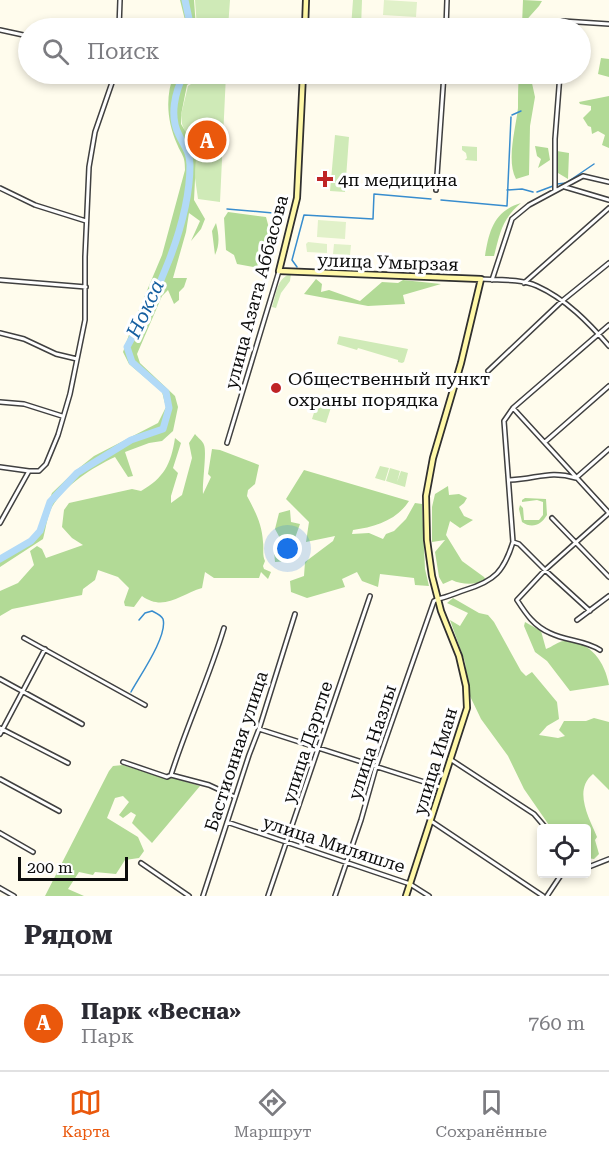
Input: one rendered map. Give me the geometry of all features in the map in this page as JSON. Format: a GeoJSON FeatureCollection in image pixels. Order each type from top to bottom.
{"type":"FeatureCollection","features":[{"type":"Feature","properties":{"kind":"street"},"geometry":{"type":"LineString","coordinates":[[119,18],[120,0]]}},
{"type":"Feature","properties":{"kind":"street"},"geometry":{"type":"LineString","coordinates":[[305,18],[306,0]]}},
{"type":"Feature","properties":{"kind":"street"},"geometry":{"type":"LineString","coordinates":[[446,18],[447,0]]}},
{"type":"Feature","properties":{"kind":"street"},"geometry":{"type":"LineString","coordinates":[[591,23],[609,24]]}},
{"type":"Feature","properties":{"kind":"street"},"geometry":{"type":"LineString","coordinates":[[0,30],[18,34]]}},
{"type":"Feature","properties":{"kind":"street"},"geometry":{"type":"LineString","coordinates":[[0,467],[39,471],[46,464],[58,435],[85,320],[86,221],[93,138],[112,84]]}},
{"type":"Feature","properties":{"kind":"street","name":"улица Азата Аббасова"},"geometry":{"type":"LineString","coordinates":[[228,443],[279,271],[297,198],[303,84]]}},
{"type":"Feature","properties":{"kind":"street"},"geometry":{"type":"LineString","coordinates":[[436,190],[443,84]]}},
{"type":"Feature","properties":{"kind":"street"},"geometry":{"type":"LineString","coordinates":[[555,190],[555,139],[559,84]]}},
{"type":"Feature","properties":{"kind":"street"},"geometry":{"type":"LineString","coordinates":[[494,280],[512,219],[529,205],[583,176],[609,182]]}},
{"type":"Feature","properties":{"kind":"street"},"geometry":{"type":"LineString","coordinates":[[565,187],[609,200]]}},
{"type":"Feature","properties":{"kind":"street"},"geometry":{"type":"LineString","coordinates":[[0,188],[35,205],[86,221]]}},
{"type":"Feature","properties":{"kind":"street"},"geometry":{"type":"LineString","coordinates":[[524,283],[609,208]]}},
{"type":"Feature","properties":{"kind":"street"},"geometry":{"type":"LineString","coordinates":[[488,371],[562,301],[609,263]]}},
{"type":"Feature","properties":{"kind":"street","name":"улица Умырзая"},"geometry":{"type":"LineString","coordinates":[[279,271],[481,279],[524,283],[537,286],[562,301],[581,316],[609,346]]}},
{"type":"Feature","properties":{"kind":"street","name":"улица Иман"},"geometry":{"type":"LineString","coordinates":[[406,896],[442,787],[467,700],[459,656],[438,598],[429,556],[426,496],[433,458],[481,279]]}},
{"type":"Feature","properties":{"kind":"street"},"geometry":{"type":"LineString","coordinates":[[0,280],[86,287]]}},
{"type":"Feature","properties":{"kind":"street"},"geometry":{"type":"LineString","coordinates":[[438,598],[487,583],[494,578],[508,559],[513,542],[504,421],[513,408],[609,325]]}},
{"type":"Feature","properties":{"kind":"street"},"geometry":{"type":"LineString","coordinates":[[0,333],[24,339],[56,354],[77,359]]}},
{"type":"Feature","properties":{"kind":"street"},"geometry":{"type":"LineString","coordinates":[[544,443],[609,386]]}},
{"type":"Feature","properties":{"kind":"street"},"geometry":{"type":"LineString","coordinates":[[0,402],[24,404],[63,416]]}},
{"type":"Feature","properties":{"kind":"street"},"geometry":{"type":"LineString","coordinates":[[513,408],[609,513],[545,570],[517,600],[528,617],[539,627],[552,634],[591,644],[600,650]]}},
{"type":"Feature","properties":{"kind":"street"},"geometry":{"type":"LineString","coordinates":[[576,478],[609,449]]}},
{"type":"Feature","properties":{"kind":"street"},"geometry":{"type":"LineString","coordinates":[[0,523],[29,471]]}},
{"type":"Feature","properties":{"kind":"street"},"geometry":{"type":"LineString","coordinates":[[510,480],[529,479],[554,473],[576,478]]}},
{"type":"Feature","properties":{"kind":"street"},"geometry":{"type":"LineString","coordinates":[[552,518],[609,577]]}},
{"type":"Feature","properties":{"kind":"street"},"geometry":{"type":"LineString","coordinates":[[513,542],[519,544],[590,611]]}},
{"type":"Feature","properties":{"kind":"street","name":"улица Дэртле"},"geometry":{"type":"LineString","coordinates":[[268,896],[370,596]]}},
{"type":"Feature","properties":{"kind":"street"},"geometry":{"type":"LineString","coordinates":[[577,621],[609,596]]}},
{"type":"Feature","properties":{"kind":"street","name":"улица Назлы"},"geometry":{"type":"LineString","coordinates":[[335,896],[426,621],[438,598]]}},
{"type":"Feature","properties":{"kind":"street","name":"Бастионная улица"},"geometry":{"type":"LineString","coordinates":[[203,896],[260,729],[295,614]]}},
{"type":"Feature","properties":{"kind":"street"},"geometry":{"type":"LineString","coordinates":[[171,775],[211,670],[224,628]]}},
{"type":"Feature","properties":{"kind":"street"},"geometry":{"type":"LineString","coordinates":[[24,638],[145,705]]}},
{"type":"Feature","properties":{"kind":"street"},"geometry":{"type":"LineString","coordinates":[[0,734],[45,649]]}},
{"type":"Feature","properties":{"kind":"street"},"geometry":{"type":"LineString","coordinates":[[0,678],[82,723]]}},
{"type":"Feature","properties":{"kind":"street"},"geometry":{"type":"LineString","coordinates":[[1,729],[68,763]]}},
{"type":"Feature","properties":{"kind":"street"},"geometry":{"type":"LineString","coordinates":[[260,729],[442,787]]}},
{"type":"Feature","properties":{"kind":"street"},"geometry":{"type":"LineString","coordinates":[[450,759],[534,814],[543,824]]}},
{"type":"Feature","properties":{"kind":"street"},"geometry":{"type":"LineString","coordinates":[[123,762],[167,777],[171,775],[209,785],[235,797]]}},
{"type":"Feature","properties":{"kind":"street"},"geometry":{"type":"LineString","coordinates":[[0,779],[59,811]]}},
{"type":"Feature","properties":{"kind":"street"},"geometry":{"type":"LineString","coordinates":[[431,821],[545,896],[559,878]]}},
{"type":"Feature","properties":{"kind":"street","name":"улица Миляшле"},"geometry":{"type":"LineString","coordinates":[[227,822],[410,884],[429,896]]}},
{"type":"Feature","properties":{"kind":"street"},"geometry":{"type":"LineString","coordinates":[[0,833],[33,852]]}},
{"type":"Feature","properties":{"kind":"street"},"geometry":{"type":"LineString","coordinates":[[591,866],[609,859]]}},
{"type":"Feature","properties":{"kind":"street"},"geometry":{"type":"LineString","coordinates":[[141,863],[189,896]]}},
{"type":"Feature","properties":{"kind":"street"},"geometry":{"type":"LineString","coordinates":[[0,888],[14,896]]}},
{"type":"Feature","properties":{"kind":"green space"},"geometry":{"type":"Polygon","coordinates":[[[180,0],[194,0],[195,18],[184,18],[180,0]]]}},
{"type":"Feature","properties":{"kind":"green space"},"geometry":{"type":"Polygon","coordinates":[[[195,0],[230,0],[229,18],[196,18],[195,0]]]}},
{"type":"Feature","properties":{"kind":"green space"},"geometry":{"type":"Polygon","coordinates":[[[353,0],[362,0],[361,18],[352,18],[353,0]]]}},
{"type":"Feature","properties":{"kind":"green space"},"geometry":{"type":"Polygon","coordinates":[[[384,0],[417,2],[416,17],[383,15],[384,0]]]}},
{"type":"Feature","properties":{"kind":"green space"},"geometry":{"type":"Polygon","coordinates":[[[523,0],[542,1],[528,18],[522,18],[523,0]]]}},
{"type":"Feature","properties":{"kind":"green space"},"geometry":{"type":"Polygon","coordinates":[[[601,58],[609,59],[609,77],[598,74],[601,58]]]}},
{"type":"Feature","properties":{"kind":"green space"},"geometry":{"type":"Polygon","coordinates":[[[171,84],[188,84],[181,124],[194,146],[196,159],[194,200],[205,219],[201,229],[191,241],[200,221],[189,213],[173,278],[187,278],[184,287],[179,292],[179,300],[174,304],[168,290],[162,296],[137,354],[140,363],[175,396],[178,407],[173,431],[162,441],[125,452],[133,476],[128,477],[115,457],[80,478],[52,507],[43,539],[0,567],[0,558],[29,540],[38,530],[52,493],[94,456],[158,423],[166,407],[162,392],[129,364],[123,352],[162,255],[185,170],[184,158],[169,118],[171,84]]]}},
{"type":"Feature","properties":{"kind":"green space"},"geometry":{"type":"Polygon","coordinates":[[[191,84],[226,84],[220,202],[198,199],[195,178],[196,159],[182,124],[181,115],[188,86],[191,84]]]}},
{"type":"Feature","properties":{"kind":"green space"},"geometry":{"type":"Polygon","coordinates":[[[519,84],[532,84],[535,97],[530,126],[529,175],[516,179],[513,172],[512,144],[518,108],[519,84]]]}},
{"type":"Feature","properties":{"kind":"green space"},"geometry":{"type":"Polygon","coordinates":[[[609,96],[609,148],[602,145],[605,135],[598,131],[592,134],[591,127],[583,118],[591,110],[591,106],[579,102],[609,96]]]}},
{"type":"Feature","properties":{"kind":"green space"},"geometry":{"type":"Polygon","coordinates":[[[335,135],[349,137],[345,192],[330,191],[335,135]]]}},
{"type":"Feature","properties":{"kind":"green space"},"geometry":{"type":"Polygon","coordinates":[[[462,146],[477,147],[477,161],[465,160],[466,153],[462,150],[462,146]]]}},
{"type":"Feature","properties":{"kind":"green space"},"geometry":{"type":"Polygon","coordinates":[[[535,146],[548,148],[550,160],[538,168],[541,159],[537,156],[535,146]]]}},
{"type":"Feature","properties":{"kind":"green space"},"geometry":{"type":"Polygon","coordinates":[[[557,151],[569,153],[568,179],[558,173],[557,151]]]}},
{"type":"Feature","properties":{"kind":"green space"},"geometry":{"type":"Polygon","coordinates":[[[521,203],[506,221],[494,256],[485,256],[494,223],[505,211],[521,203]]]}},
{"type":"Feature","properties":{"kind":"green space"},"geometry":{"type":"Polygon","coordinates":[[[228,212],[266,217],[273,243],[259,247],[258,268],[237,264],[234,255],[226,250],[224,218],[228,212]]]}},
{"type":"Feature","properties":{"kind":"green space"},"geometry":{"type":"Polygon","coordinates":[[[318,220],[346,222],[345,239],[317,237],[318,220]]]}},
{"type":"Feature","properties":{"kind":"green space"},"geometry":{"type":"Polygon","coordinates":[[[216,223],[218,247],[215,255],[212,231],[216,223]]]}},
{"type":"Feature","properties":{"kind":"green space"},"geometry":{"type":"Polygon","coordinates":[[[308,242],[327,244],[327,253],[307,252],[308,242]]]}},
{"type":"Feature","properties":{"kind":"green space"},"geometry":{"type":"Polygon","coordinates":[[[334,244],[351,245],[350,255],[333,254],[334,244]]]}},
{"type":"Feature","properties":{"kind":"green space"},"geometry":{"type":"Polygon","coordinates":[[[291,274],[290,281],[281,293],[276,308],[272,307],[280,283],[291,274]]]}},
{"type":"Feature","properties":{"kind":"green space"},"geometry":{"type":"Polygon","coordinates":[[[316,279],[322,284],[321,292],[329,290],[360,301],[382,282],[398,283],[403,280],[441,284],[403,295],[405,304],[368,306],[304,294],[316,279]]]}},
{"type":"Feature","properties":{"kind":"green space"},"geometry":{"type":"Polygon","coordinates":[[[339,336],[408,349],[402,363],[358,348],[357,350],[337,344],[339,336]]]}},
{"type":"Feature","properties":{"kind":"green space"},"geometry":{"type":"Polygon","coordinates":[[[319,397],[333,401],[326,423],[312,419],[319,397]]]}},
{"type":"Feature","properties":{"kind":"green space"},"geometry":{"type":"Polygon","coordinates":[[[195,434],[203,442],[205,449],[203,494],[211,477],[208,474],[212,449],[259,465],[255,484],[248,490],[247,496],[261,529],[265,561],[263,566],[271,572],[268,579],[261,572],[259,578],[214,578],[205,572],[202,588],[165,602],[150,600],[142,596],[134,607],[125,606],[124,602],[129,588],[118,577],[98,570],[95,580],[83,589],[82,595],[12,609],[0,616],[0,591],[18,583],[34,565],[30,551],[37,546],[42,549],[46,558],[83,545],[72,538],[62,527],[64,510],[69,503],[132,489],[141,491],[161,475],[169,463],[175,438],[181,443],[173,468],[178,473],[171,503],[182,495],[192,458],[189,443],[195,434]]]}},
{"type":"Feature","properties":{"kind":"green space"},"geometry":{"type":"Polygon","coordinates":[[[380,466],[389,468],[385,481],[375,478],[380,466]]]}},
{"type":"Feature","properties":{"kind":"green space"},"geometry":{"type":"Polygon","coordinates":[[[390,468],[400,471],[397,482],[401,471],[408,473],[405,487],[386,481],[390,468]]]}},
{"type":"Feature","properties":{"kind":"green space"},"geometry":{"type":"Polygon","coordinates":[[[304,470],[409,501],[392,518],[377,525],[353,530],[352,534],[369,533],[383,539],[386,534],[394,531],[406,519],[415,503],[422,504],[425,569],[429,586],[415,585],[414,578],[380,574],[378,587],[362,581],[357,572],[342,579],[345,587],[307,598],[291,592],[290,581],[304,576],[305,562],[333,541],[335,536],[306,542],[309,522],[286,499],[304,470]]]}},
{"type":"Feature","properties":{"kind":"green space"},"geometry":{"type":"Polygon","coordinates":[[[448,486],[449,495],[459,494],[467,498],[459,507],[464,516],[473,520],[460,528],[450,521],[446,535],[462,561],[484,577],[486,580],[482,582],[465,584],[452,580],[443,584],[439,577],[435,552],[445,540],[432,542],[432,507],[435,494],[448,486]]]}},
{"type":"Feature","properties":{"kind":"green space"},"geometry":{"type":"Polygon","coordinates":[[[525,498],[546,499],[547,515],[539,523],[529,525],[522,522],[520,505],[523,508],[524,520],[539,520],[543,515],[543,502],[537,500],[522,502],[525,498]]]}},
{"type":"Feature","properties":{"kind":"green space"},"geometry":{"type":"Polygon","coordinates":[[[290,510],[291,522],[300,524],[295,538],[298,547],[289,561],[275,562],[274,551],[281,540],[275,529],[279,513],[290,510]]]}},
{"type":"Feature","properties":{"kind":"green space"},"geometry":{"type":"Polygon","coordinates":[[[453,598],[479,613],[488,615],[521,671],[526,676],[532,672],[557,702],[559,719],[547,726],[539,735],[558,738],[565,736],[559,730],[564,721],[586,721],[594,718],[609,722],[609,790],[593,774],[587,781],[583,796],[597,837],[595,840],[599,854],[594,859],[591,859],[591,824],[548,824],[524,789],[508,756],[481,719],[469,694],[465,662],[450,620],[460,626],[468,613],[447,603],[453,598]]]}},
{"type":"Feature","properties":{"kind":"green space"},"geometry":{"type":"Polygon","coordinates":[[[525,622],[541,631],[546,649],[564,641],[589,648],[604,668],[609,685],[570,691],[547,661],[535,652],[524,626],[525,622]]]}},
{"type":"Feature","properties":{"kind":"green space"},"geometry":{"type":"Polygon","coordinates":[[[123,765],[167,779],[173,778],[200,786],[152,843],[132,823],[136,815],[131,812],[123,818],[119,815],[129,802],[123,796],[115,798],[107,818],[138,837],[144,851],[139,858],[125,860],[116,874],[95,872],[93,875],[79,872],[68,889],[84,896],[45,896],[109,771],[113,766],[123,765]]]}},
{"type":"Feature","properties":{"kind":"waterway","name":"Нокса"},"geometry":{"type":"LineString","coordinates":[[185,0],[189,18]]}},
{"type":"Feature","properties":{"kind":"waterway","name":"Нокса"},"geometry":{"type":"LineString","coordinates":[[0,559],[31,541],[40,531],[50,502],[77,473],[131,440],[163,429],[169,408],[166,392],[132,362],[127,347],[160,283],[178,235],[184,211],[190,160],[174,120],[180,84]]}},
{"type":"Feature","properties":{"kind":"waterway"},"geometry":{"type":"LineString","coordinates":[[512,115],[521,111]]}},
{"type":"Feature","properties":{"kind":"waterway"},"geometry":{"type":"LineString","coordinates":[[441,200],[507,206],[511,117]]}},
{"type":"Feature","properties":{"kind":"waterway"},"geometry":{"type":"LineString","coordinates":[[557,184],[566,183],[594,164]]}},
{"type":"Feature","properties":{"kind":"waterway"},"geometry":{"type":"LineString","coordinates":[[537,192],[553,186]]}},
{"type":"Feature","properties":{"kind":"waterway"},"geometry":{"type":"LineString","coordinates":[[507,190],[522,189],[533,192]]}},
{"type":"Feature","properties":{"kind":"waterway"},"geometry":{"type":"LineString","coordinates":[[297,267],[292,260],[304,215],[373,219],[374,194],[431,199]]}},
{"type":"Feature","properties":{"kind":"waterway"},"geometry":{"type":"LineString","coordinates":[[227,209],[284,214]]}},
{"type":"Feature","properties":{"kind":"waterway"},"geometry":{"type":"LineString","coordinates":[[131,692],[157,646],[163,626],[163,619],[152,611],[145,613],[139,620]]}},
{"type":"Feature","properties":{"kind":"place","name":"Парк «Весна»"},"geometry":{"type":"Point","coordinates":[207,140]}},
{"type":"Feature","properties":{"kind":"place","name":"4п медицина"},"geometry":{"type":"Point","coordinates":[325,179]}},
{"type":"Feature","properties":{"kind":"place","name":"Общественный пункт охраны порядка"},"geometry":{"type":"Point","coordinates":[276,388]}}]}
